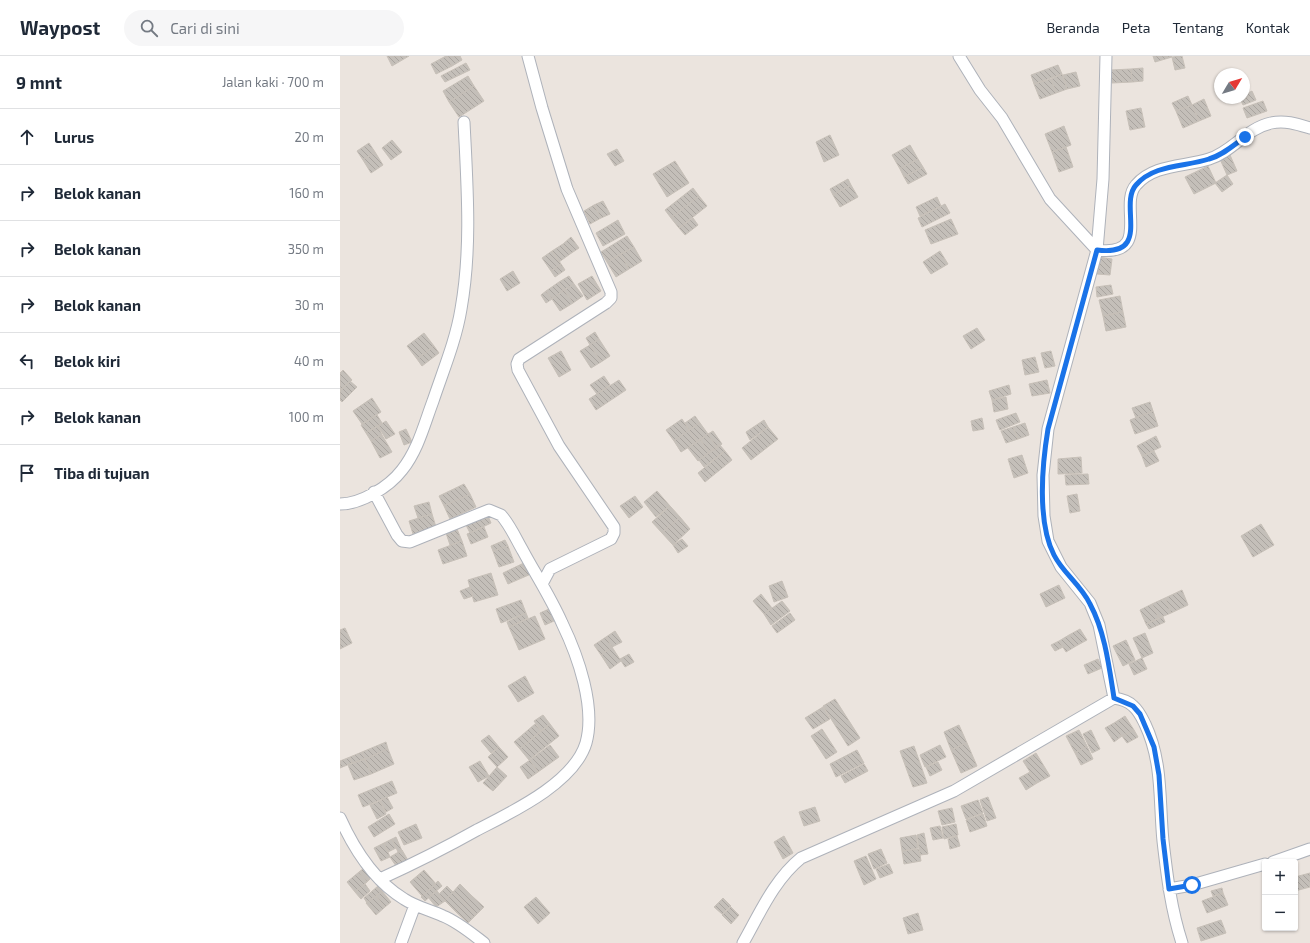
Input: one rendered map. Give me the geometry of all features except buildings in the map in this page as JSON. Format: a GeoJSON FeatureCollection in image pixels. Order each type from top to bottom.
{"type":"FeatureCollection","features":[{"type":"Feature","properties":{"kind":"street"},"geometry":{"type":"LineString","coordinates":[[528,56],[542,108],[568,189],[611,292],[611,298],[606,303],[519,359],[517,364],[518,370],[559,446],[614,527],[614,534],[611,539],[550,569],[542,584]]}},
{"type":"Feature","properties":{"kind":"street"},"geometry":{"type":"LineString","coordinates":[[959,56],[980,90],[1002,118],[1050,199],[1097,250],[1113,250],[1128,240],[1132,226],[1130,199],[1131,191],[1140,181],[1152,173],[1209,159],[1228,150],[1265,124],[1290,122],[1310,128]]}},
{"type":"Feature","properties":{"kind":"street"},"geometry":{"type":"LineString","coordinates":[[1106,56],[1104,179],[1097,250],[1048,429],[1043,475],[1044,516],[1048,541],[1053,554],[1061,567],[1090,602],[1099,625],[1114,698]]}},
{"type":"Feature","properties":{"kind":"street"},"geometry":{"type":"LineString","coordinates":[[340,504],[352,502],[374,492],[387,484],[402,471],[415,450],[450,352],[461,309],[468,209],[464,122]]}},
{"type":"Feature","properties":{"kind":"street"},"geometry":{"type":"LineString","coordinates":[[374,492],[397,535],[402,541],[410,542],[484,511],[489,510],[497,512],[504,519],[542,584],[571,643],[585,688],[588,703],[588,731],[582,754],[574,764],[550,787],[526,805],[427,858],[380,880]]}},
{"type":"Feature","properties":{"kind":"street"},"geometry":{"type":"LineString","coordinates":[[743,943],[779,880],[788,869],[801,858],[954,791],[1114,698],[1124,700],[1136,710],[1154,747],[1159,775],[1163,839],[1169,889],[1172,909],[1182,943]]}},
{"type":"Feature","properties":{"kind":"street"},"geometry":{"type":"LineString","coordinates":[[340,818],[355,848],[380,880],[402,898],[452,920],[484,943]]}},
{"type":"Feature","properties":{"kind":"street"},"geometry":{"type":"LineString","coordinates":[[1281,859],[1310,849]]}},
{"type":"Feature","properties":{"kind":"street"},"geometry":{"type":"LineString","coordinates":[[1169,889],[1192,885],[1262,865]]}},
{"type":"Feature","properties":{"kind":"street"},"geometry":{"type":"LineString","coordinates":[[401,943],[415,905]]}},
{"type":"Feature","properties":{"kind":"route"},"geometry":{"type":"LineString","coordinates":[[1192,885],[1169,889],[1163,839],[1158,761],[1154,747],[1140,714],[1133,706],[1124,700],[1114,698],[1108,661],[1099,625],[1090,602],[1061,567],[1053,554],[1048,541],[1044,516],[1043,475],[1048,429],[1097,250],[1113,250],[1119,248],[1128,240],[1131,234],[1132,226],[1130,199],[1131,191],[1140,181],[1158,170],[1209,159],[1228,150],[1245,137]]}}]}
